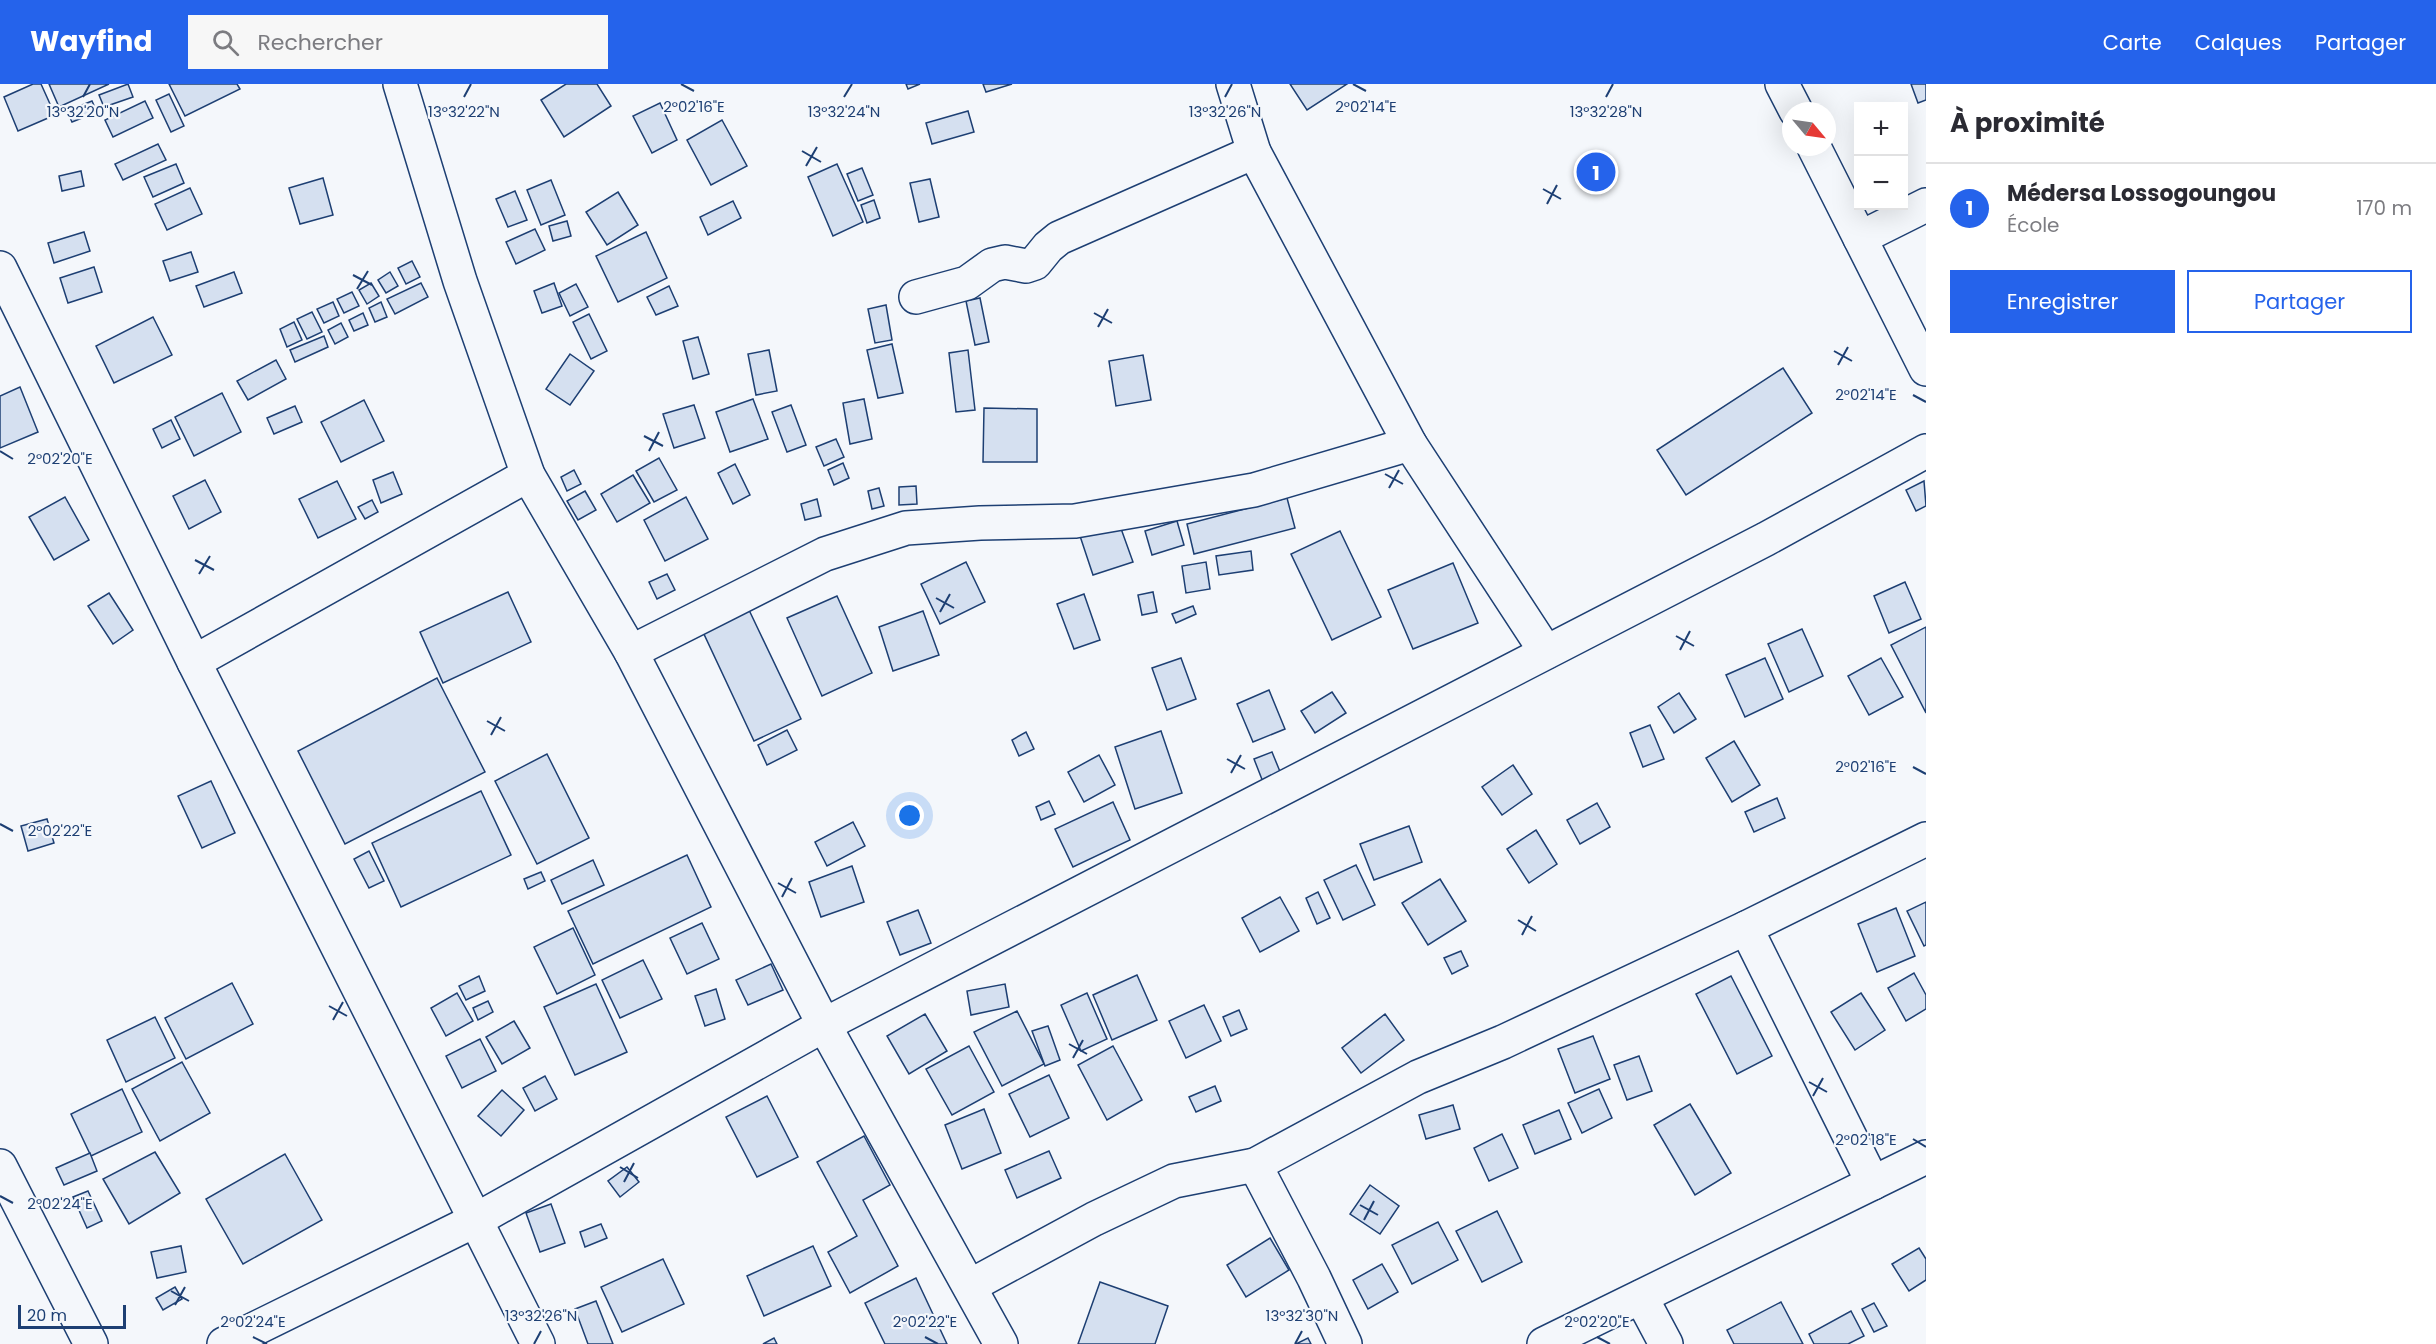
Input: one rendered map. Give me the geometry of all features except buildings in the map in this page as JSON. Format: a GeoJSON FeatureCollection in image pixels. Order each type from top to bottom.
{"type":"FeatureCollection","features":[{"type":"Feature","properties":{"kind":"street"},"geometry":{"type":"LineString","coordinates":[[400,84],[460,281],[528,475],[631,652],[824,1025],[1001,1344]]}},
{"type":"Feature","properties":{"kind":"street"},"geometry":{"type":"LineString","coordinates":[[1233,84],[1254,152],[1410,444],[1546,652]]}},
{"type":"Feature","properties":{"kind":"street"},"geometry":{"type":"LineString","coordinates":[[1782,84],[1791,102]]}},
{"type":"Feature","properties":{"kind":"street"},"geometry":{"type":"LineString","coordinates":[[916,297],[967,283],[992,265],[1005,262],[1026,266],[1035,263],[1059,238],[1254,152]]}},
{"type":"Feature","properties":{"kind":"street"},"geometry":{"type":"LineString","coordinates":[[1819,156],[1926,369]]}},
{"type":"Feature","properties":{"kind":"street"},"geometry":{"type":"LineString","coordinates":[[1860,238],[1926,205]]}},
{"type":"Feature","properties":{"kind":"street"},"geometry":{"type":"LineString","coordinates":[[0,267],[194,662],[538,1344]]}},
{"type":"Feature","properties":{"kind":"street"},"geometry":{"type":"LineString","coordinates":[[631,652],[825,554],[906,528],[980,523],[1076,521],[1254,490],[1410,444]]}},
{"type":"Feature","properties":{"kind":"street"},"geometry":{"type":"LineString","coordinates":[[224,1344],[476,1220],[824,1025],[1766,539],[1926,451]]}},
{"type":"Feature","properties":{"kind":"street"},"geometry":{"type":"LineString","coordinates":[[194,662],[528,475]]}},
{"type":"Feature","properties":{"kind":"street"},"geometry":{"type":"LineString","coordinates":[[970,1286],[1094,1219],[1174,1181],[1255,1165],[1418,1077],[1503,1042],[1746,928],[1926,839]]}},
{"type":"Feature","properties":{"kind":"street"},"geometry":{"type":"LineString","coordinates":[[1746,928],[1873,1183]]}},
{"type":"Feature","properties":{"kind":"street"},"geometry":{"type":"LineString","coordinates":[[1544,1344],[1926,1157]]}},
{"type":"Feature","properties":{"kind":"street"},"geometry":{"type":"LineString","coordinates":[[1255,1165],[1314,1278],[1345,1344]]}},
{"type":"Feature","properties":{"kind":"street"},"geometry":{"type":"LineString","coordinates":[[0,1166],[91,1344]]}},
{"type":"Feature","properties":{"kind":"street"},"geometry":{"type":"LineString","coordinates":[[1641,1297],[1666,1344]]}},
{"type":"Feature","properties":{"kind":"place","name":"Médersa Lossogoungou"},"geometry":{"type":"Point","coordinates":[1596,172]}}]}
